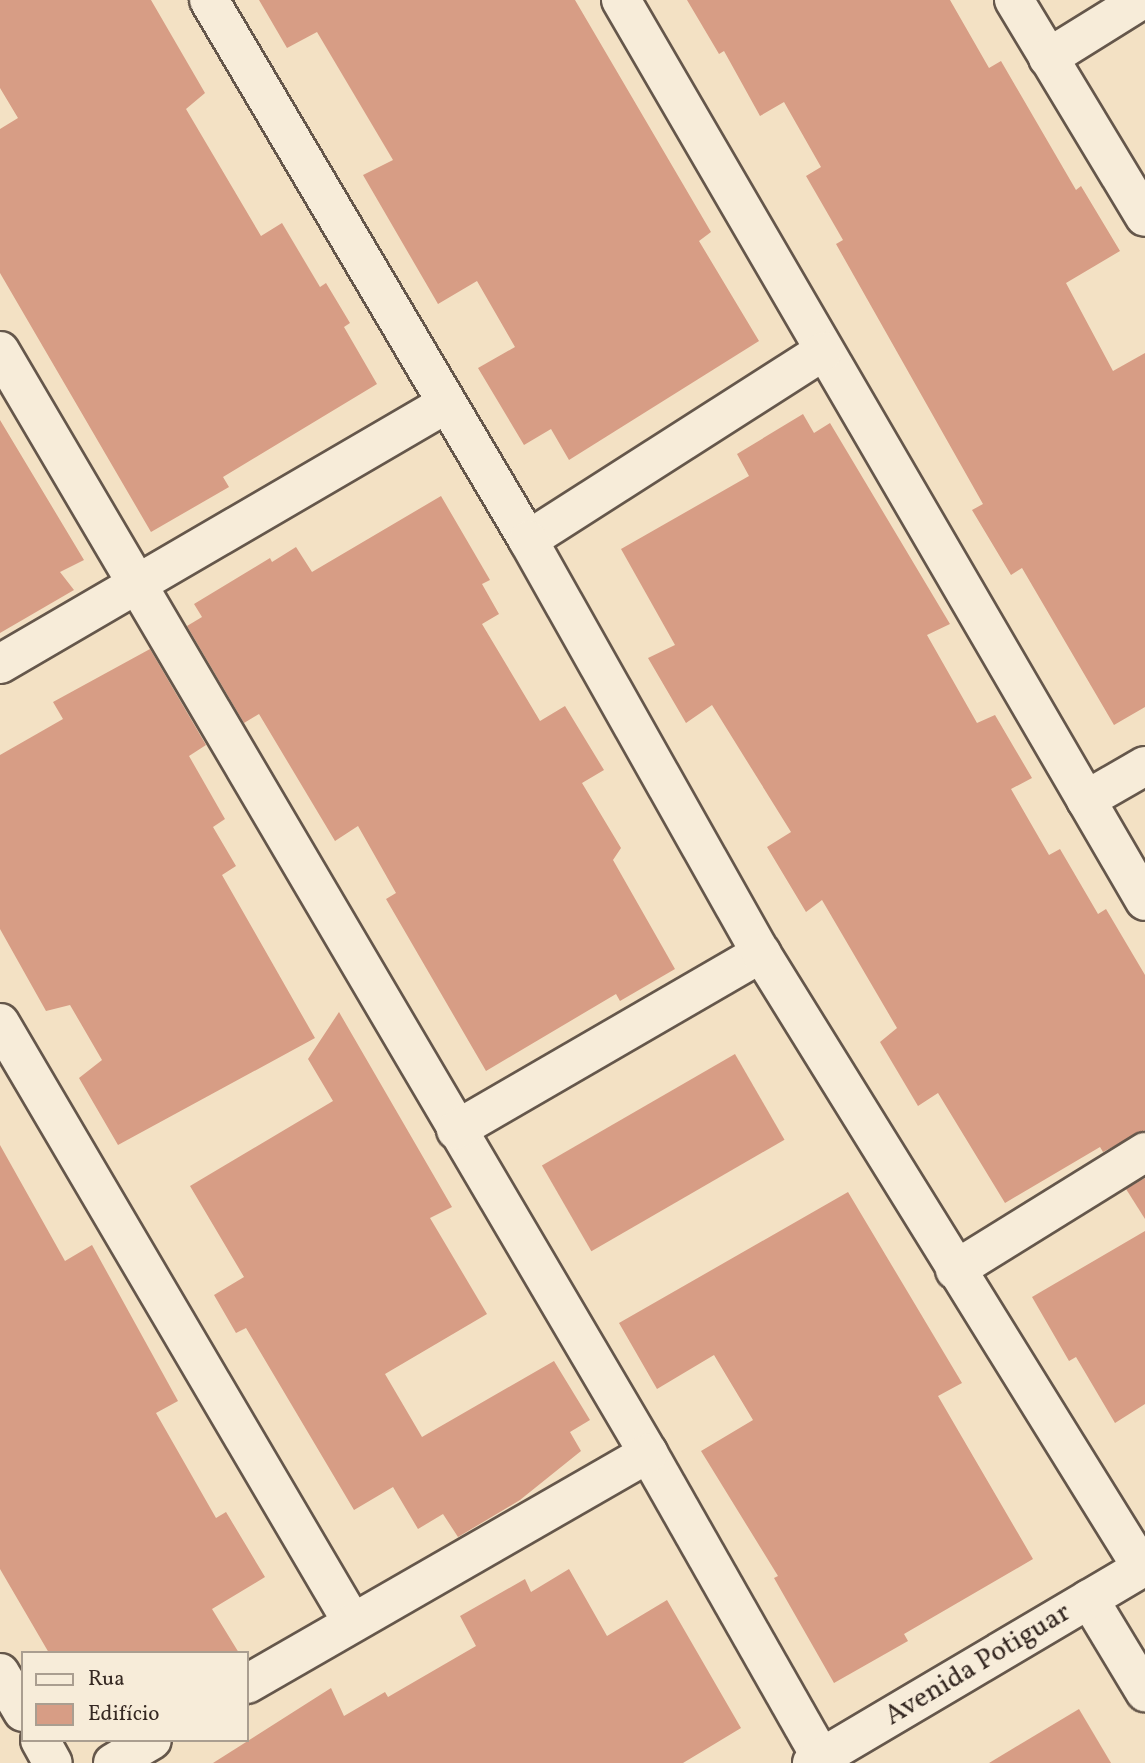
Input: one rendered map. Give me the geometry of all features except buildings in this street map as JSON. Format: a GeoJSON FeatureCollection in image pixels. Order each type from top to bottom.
{"type":"FeatureCollection","features":[{"type":"Feature","properties":{"kind":"street"},"geometry":{"type":"LineString","coordinates":[[209,0],[528,540],[761,953],[955,1270],[1144,1567]]}},
{"type":"Feature","properties":{"kind":"street"},"geometry":{"type":"LineString","coordinates":[[621,0],[1145,901]]}},
{"type":"Feature","properties":{"kind":"street"},"geometry":{"type":"LineString","coordinates":[[1014,0],[1145,217]]}},
{"type":"Feature","properties":{"kind":"street"},"geometry":{"type":"LineString","coordinates":[[1048,58],[1141,0]]}},
{"type":"Feature","properties":{"kind":"street"},"geometry":{"type":"LineString","coordinates":[[0,351],[648,1453],[817,1760]]}},
{"type":"Feature","properties":{"kind":"street"},"geometry":{"type":"LineString","coordinates":[[528,540],[823,351]]}},
{"type":"Feature","properties":{"kind":"street"},"geometry":{"type":"LineString","coordinates":[[0,664],[446,404]]}},
{"type":"Feature","properties":{"kind":"street"},"geometry":{"type":"LineString","coordinates":[[1086,800],[1145,766]]}},
{"type":"Feature","properties":{"kind":"street"},"geometry":{"type":"LineString","coordinates":[[456,1130],[761,953]]}},
{"type":"Feature","properties":{"kind":"street"},"geometry":{"type":"LineString","coordinates":[[0,1023],[352,1622]]}},
{"type":"Feature","properties":{"kind":"street"},"geometry":{"type":"LineString","coordinates":[[955,1270],[1145,1152]]}},
{"type":"Feature","properties":{"kind":"street"},"geometry":{"type":"LineString","coordinates":[[248,1683],[648,1453]]}},
{"type":"Feature","properties":{"kind":"street","name":"Avenida Potiguar"},"geometry":{"type":"LineString","coordinates":[[817,1760],[1144,1567]]}},
{"type":"Feature","properties":{"kind":"street"},"geometry":{"type":"LineString","coordinates":[[1089,1599],[1145,1692]]}},
{"type":"Feature","properties":{"kind":"street"},"geometry":{"type":"LineString","coordinates":[[0,1673],[21,1709]]}},
{"type":"Feature","properties":{"kind":"street"},"geometry":{"type":"LineString","coordinates":[[41,1742],[53,1763]]}},
{"type":"Feature","properties":{"kind":"street"},"geometry":{"type":"LineString","coordinates":[[113,1763],[149,1742]]}}]}
